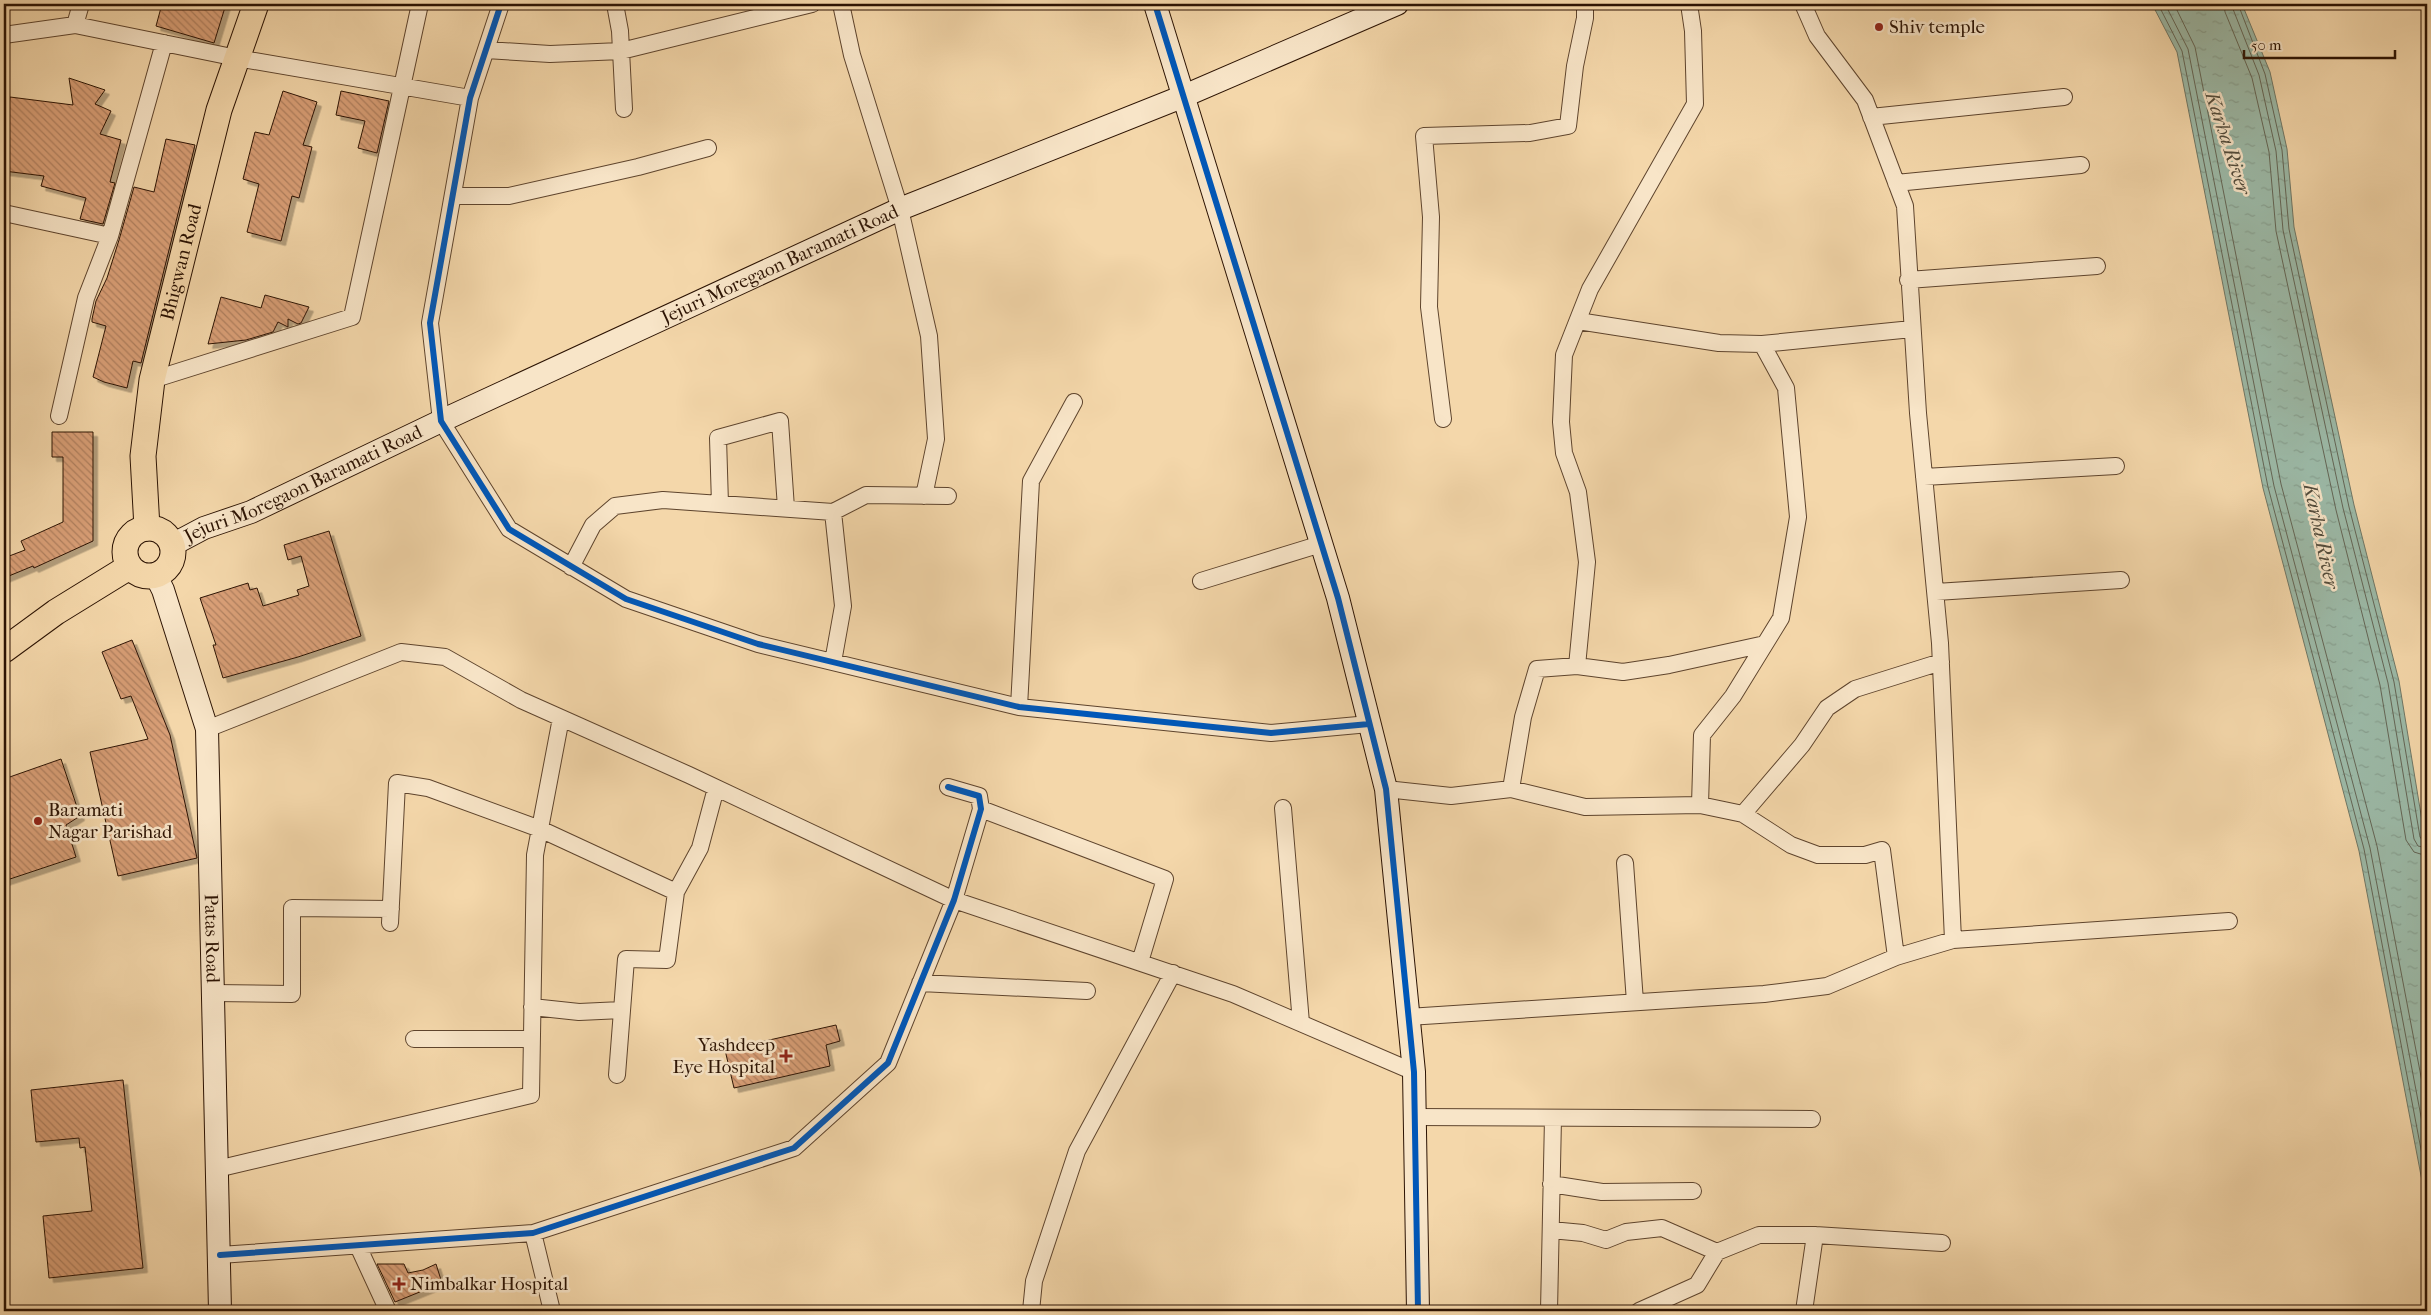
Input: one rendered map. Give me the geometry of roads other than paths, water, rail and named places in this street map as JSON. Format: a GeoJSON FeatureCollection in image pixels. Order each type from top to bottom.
{"type":"FeatureCollection","features":[{"type":"Feature","properties":{"kind":"main road","name":"Bhigwan Road"},"geometry":{"type":"LineString","coordinates":[[147,528],[143,456],[152,380],[219,110],[256,4]]}},
{"type":"Feature","properties":{"kind":"main road"},"geometry":{"type":"LineString","coordinates":[[147,528],[158,530],[166,536],[172,545],[172,560],[163,572],[156,576],[146,576],[137,573],[129,567],[125,558],[125,548],[129,538],[137,531],[147,528]]}},
{"type":"Feature","properties":{"kind":"main road"},"geometry":{"type":"LineString","coordinates":[[4,650],[56,612],[129,567]]}},
{"type":"Feature","properties":{"kind":"street"},"geometry":{"type":"LineString","coordinates":[[75,25],[81,4]]}},
{"type":"Feature","properties":{"kind":"street"},"geometry":{"type":"LineString","coordinates":[[152,380],[352,317],[404,86],[420,4]]}},
{"type":"Feature","properties":{"kind":"street"},"geometry":{"type":"LineString","coordinates":[[501,4],[470,98],[430,323],[441,422],[509,529],[626,599],[758,644],[1018,707],[1271,733],[1369,724]]}},
{"type":"Feature","properties":{"kind":"street"},"geometry":{"type":"LineString","coordinates":[[615,4],[620,30],[624,109]]}},
{"type":"Feature","properties":{"kind":"street"},"geometry":{"type":"LineString","coordinates":[[486,50],[550,54],[621,51],[812,4]]}},
{"type":"Feature","properties":{"kind":"street"},"geometry":{"type":"LineString","coordinates":[[842,4],[852,55],[900,209],[929,336],[936,439],[924,496]]}},
{"type":"Feature","properties":{"kind":"street"},"geometry":{"type":"LineString","coordinates":[[1155,4],[1338,598],[1386,789],[1414,1072],[1418,1311]]}},
{"type":"Feature","properties":{"kind":"street","name":"Jejuri Moregaon Baramati Road"},"geometry":{"type":"LineString","coordinates":[[172,545],[204,528],[251,512],[900,209],[1184,96],[1397,4]]}},
{"type":"Feature","properties":{"kind":"street"},"geometry":{"type":"LineString","coordinates":[[1443,420],[1429,307],[1431,217],[1424,136],[1530,133],[1568,126],[1575,66],[1585,18],[1584,4]]}},
{"type":"Feature","properties":{"kind":"street"},"geometry":{"type":"LineString","coordinates":[[1577,666],[1587,562],[1578,492],[1564,453],[1561,422],[1564,355],[1590,289],[1695,104],[1693,31],[1689,4]]}},
{"type":"Feature","properties":{"kind":"street"},"geometry":{"type":"LineString","coordinates":[[1803,4],[1817,36],[1865,100],[1904,206],[1908,280],[1941,662],[1952,940]]}},
{"type":"Feature","properties":{"kind":"street"},"geometry":{"type":"LineString","coordinates":[[4,35],[75,25],[237,58],[470,98]]}},
{"type":"Feature","properties":{"kind":"street"},"geometry":{"type":"LineString","coordinates":[[59,416],[86,298],[110,236],[164,43]]}},
{"type":"Feature","properties":{"kind":"street"},"geometry":{"type":"LineString","coordinates":[[1871,117],[2064,97]]}},
{"type":"Feature","properties":{"kind":"street"},"geometry":{"type":"LineString","coordinates":[[453,196],[509,196],[638,167],[708,148]]}},
{"type":"Feature","properties":{"kind":"street"},"geometry":{"type":"LineString","coordinates":[[1896,184],[2081,165]]}},
{"type":"Feature","properties":{"kind":"street"},"geometry":{"type":"LineString","coordinates":[[4,213],[110,236]]}},
{"type":"Feature","properties":{"kind":"street"},"geometry":{"type":"LineString","coordinates":[[1908,280],[2096,266]]}},
{"type":"Feature","properties":{"kind":"street"},"geometry":{"type":"LineString","coordinates":[[1578,321],[1719,343],[1762,344],[1912,329]]}},
{"type":"Feature","properties":{"kind":"street"},"geometry":{"type":"LineString","coordinates":[[1700,805],[1702,735],[1733,696],[1781,618],[1798,517],[1786,388],[1762,344]]}},
{"type":"Feature","properties":{"kind":"street"},"geometry":{"type":"LineString","coordinates":[[1018,707],[1031,481],[1074,402]]}},
{"type":"Feature","properties":{"kind":"street"},"geometry":{"type":"LineString","coordinates":[[720,504],[718,438],[780,421],[786,508]]}},
{"type":"Feature","properties":{"kind":"street"},"geometry":{"type":"LineString","coordinates":[[1924,477],[2116,466]]}},
{"type":"Feature","properties":{"kind":"street"},"geometry":{"type":"LineString","coordinates":[[571,567],[593,525],[615,506],[663,500],[833,512],[866,495],[948,496]]}},
{"type":"Feature","properties":{"kind":"street"},"geometry":{"type":"LineString","coordinates":[[833,512],[844,606],[833,662]]}},
{"type":"Feature","properties":{"kind":"street"},"geometry":{"type":"LineString","coordinates":[[1201,582],[1321,544]]}},
{"type":"Feature","properties":{"kind":"street","name":"Patas Road"},"geometry":{"type":"LineString","coordinates":[[156,576],[163,590],[207,729],[220,1311]]}},
{"type":"Feature","properties":{"kind":"street"},"geometry":{"type":"LineString","coordinates":[[1936,592],[2121,580]]}},
{"type":"Feature","properties":{"kind":"street"},"geometry":{"type":"LineString","coordinates":[[1511,789],[1523,717],[1537,669],[1577,666],[1623,672],[1669,665],[1765,644]]}},
{"type":"Feature","properties":{"kind":"street"},"geometry":{"type":"LineString","coordinates":[[207,729],[401,652],[445,657],[521,700],[716,788],[954,900],[1233,994],[1414,1072]]}},
{"type":"Feature","properties":{"kind":"street"},"geometry":{"type":"LineString","coordinates":[[1743,814],[1802,746],[1827,708],[1855,689],[1941,662]]}},
{"type":"Feature","properties":{"kind":"street"},"geometry":{"type":"LineString","coordinates":[[217,1168],[531,1095],[535,855],[561,718]]}},
{"type":"Feature","properties":{"kind":"street"},"geometry":{"type":"LineString","coordinates":[[213,993],[292,994],[292,908],[391,916],[398,783],[428,788],[540,830],[676,892]]}},
{"type":"Feature","properties":{"kind":"street"},"geometry":{"type":"LineString","coordinates":[[220,1255],[533,1233],[794,1148],[888,1063],[954,900],[981,809],[979,796],[948,787]]}},
{"type":"Feature","properties":{"kind":"street"},"geometry":{"type":"LineString","coordinates":[[617,1075],[626,959],[667,960],[676,892],[700,848],[716,788]]}},
{"type":"Feature","properties":{"kind":"street"},"geometry":{"type":"LineString","coordinates":[[1386,789],[1451,796],[1511,789],[1585,807],[1700,805],[1743,814],[1791,844],[1818,855],[1865,855],[1882,850],[1896,957]]}},
{"type":"Feature","properties":{"kind":"street"},"geometry":{"type":"LineString","coordinates":[[1283,808],[1301,1023]]}},
{"type":"Feature","properties":{"kind":"street"},"geometry":{"type":"LineString","coordinates":[[981,809],[1165,879],[1140,962]]}},
{"type":"Feature","properties":{"kind":"street"},"geometry":{"type":"LineString","coordinates":[[1625,863],[1635,1002]]}},
{"type":"Feature","properties":{"kind":"street"},"geometry":{"type":"LineString","coordinates":[[1408,1017],[1764,994],[1827,986],[1896,957],[1952,940],[2229,921]]}},
{"type":"Feature","properties":{"kind":"street"},"geometry":{"type":"LineString","coordinates":[[1031,1311],[1034,1281],[1077,1152],[1173,973]]}},
{"type":"Feature","properties":{"kind":"street"},"geometry":{"type":"LineString","coordinates":[[920,983],[1087,991]]}},
{"type":"Feature","properties":{"kind":"street"},"geometry":{"type":"LineString","coordinates":[[532,1006],[579,1012],[622,1010]]}},
{"type":"Feature","properties":{"kind":"street"},"geometry":{"type":"LineString","coordinates":[[414,1039],[532,1039]]}},
{"type":"Feature","properties":{"kind":"street"},"geometry":{"type":"LineString","coordinates":[[1415,1117],[1812,1119]]}},
{"type":"Feature","properties":{"kind":"street"},"geometry":{"type":"LineString","coordinates":[[1549,1311],[1553,1118]]}},
{"type":"Feature","properties":{"kind":"street"},"geometry":{"type":"LineString","coordinates":[[1551,1184],[1602,1192],[1693,1191]]}},
{"type":"Feature","properties":{"kind":"street"},"geometry":{"type":"LineString","coordinates":[[1551,1230],[1583,1234],[1606,1240],[1626,1232],[1662,1228],[1717,1252]]}},
{"type":"Feature","properties":{"kind":"street"},"geometry":{"type":"LineString","coordinates":[[533,1233],[552,1311]]}},
{"type":"Feature","properties":{"kind":"street"},"geometry":{"type":"LineString","coordinates":[[1640,1311],[1697,1285],[1717,1252],[1759,1235],[1815,1235],[1942,1244]]}},
{"type":"Feature","properties":{"kind":"street"},"geometry":{"type":"LineString","coordinates":[[1804,1311],[1815,1235]]}},
{"type":"Feature","properties":{"kind":"street"},"geometry":{"type":"LineString","coordinates":[[358,1246],[388,1311]]}},
{"type":"Feature","properties":{"kind":"water","name":"Karha River"},"geometry":{"type":"Polygon","coordinates":[[[2152,4],[2242,4],[2270,72],[2287,149],[2294,227],[2354,505],[2399,681],[2427,851],[2427,1207],[2359,851],[2263,488],[2177,52],[2152,4]]]}},
{"type":"Feature","properties":{"kind":"place","name":"Shiv temple"},"geometry":{"type":"Point","coordinates":[1879,27]}},
{"type":"Feature","properties":{"kind":"place","name":"Baramati Nagar Parishad"},"geometry":{"type":"Point","coordinates":[38,821]}},
{"type":"Feature","properties":{"kind":"place","name":"Yashdeep Eye Hospital"},"geometry":{"type":"Point","coordinates":[786,1056]}},
{"type":"Feature","properties":{"kind":"place","name":"Nimbalkar Hospital"},"geometry":{"type":"Point","coordinates":[399,1284]}}]}
